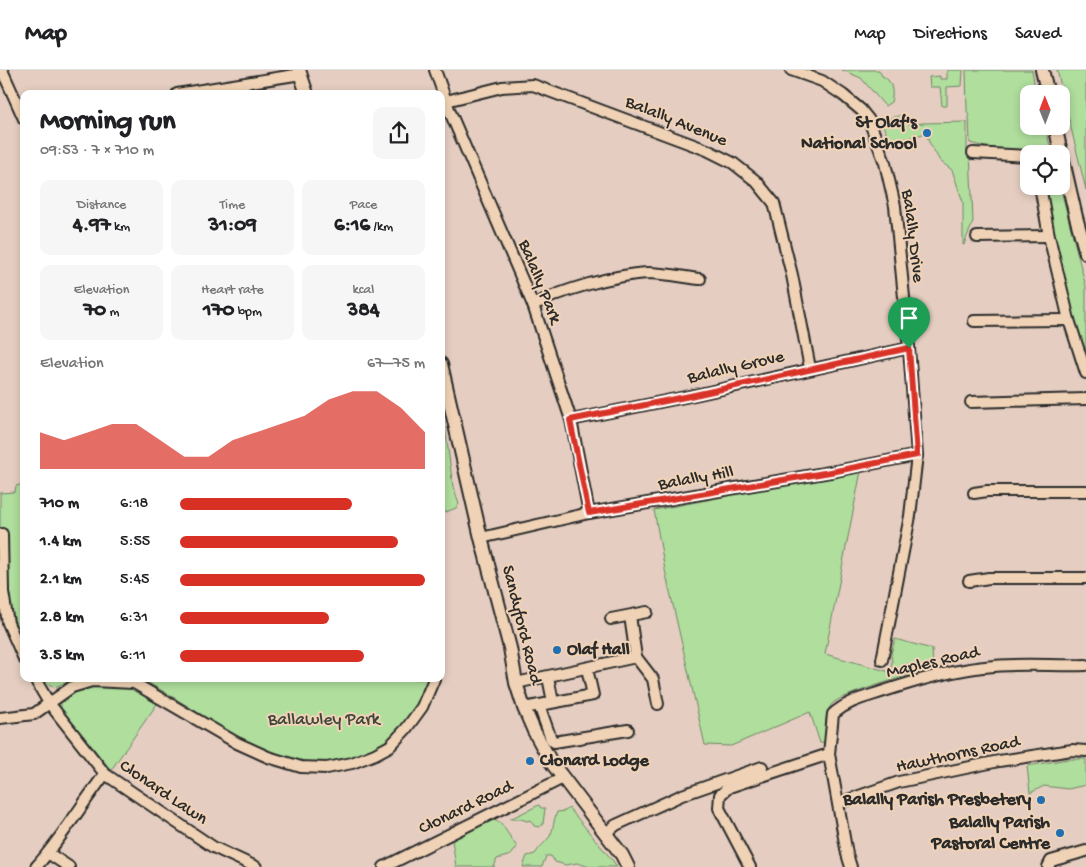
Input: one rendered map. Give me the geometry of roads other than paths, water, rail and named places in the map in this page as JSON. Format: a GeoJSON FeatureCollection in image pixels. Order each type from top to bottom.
{"type":"FeatureCollection","features":[{"type":"Feature","properties":{"kind":"main road"},"geometry":{"type":"LineString","coordinates":[[1042,70],[1046,85]]}},
{"type":"Feature","properties":{"kind":"main road"},"geometry":{"type":"LineString","coordinates":[[300,72],[306,90]]}},
{"type":"Feature","properties":{"kind":"main road"},"geometry":{"type":"LineString","coordinates":[[1057,135],[1086,253]]}},
{"type":"Feature","properties":{"kind":"main road","name":"Sandyford Road"},"geometry":{"type":"LineString","coordinates":[[445,381],[481,538],[510,648],[516,683],[524,708],[546,754],[622,855],[628,867]]}},
{"type":"Feature","properties":{"kind":"street"},"geometry":{"type":"LineString","coordinates":[[2,70],[20,110]]}},
{"type":"Feature","properties":{"kind":"street","name":"Balally Park"},"geometry":{"type":"LineString","coordinates":[[435,70],[442,90]]}},
{"type":"Feature","properties":{"kind":"street","name":"Balally Drive"},"geometry":{"type":"LineString","coordinates":[[791,70],[822,81],[843,95],[861,110],[869,120],[885,163],[895,206],[917,455],[910,516],[882,660]]}},
{"type":"Feature","properties":{"kind":"street"},"geometry":{"type":"LineString","coordinates":[[199,90],[300,72]]}},
{"type":"Feature","properties":{"kind":"street","name":"Balally Avenue"},"geometry":{"type":"LineString","coordinates":[[446,102],[502,87],[533,85],[707,150],[733,163],[756,181],[774,203],[792,275],[810,368]]}},
{"type":"Feature","properties":{"kind":"street","name":"Balally Park"},"geometry":{"type":"LineString","coordinates":[[445,99],[533,305],[570,420],[589,513]]}},
{"type":"Feature","properties":{"kind":"street"},"geometry":{"type":"LineString","coordinates":[[973,153],[1020,156]]}},
{"type":"Feature","properties":{"kind":"street"},"geometry":{"type":"LineString","coordinates":[[1042,195],[1049,236],[1069,320],[1086,373]]}},
{"type":"Feature","properties":{"kind":"street"},"geometry":{"type":"LineString","coordinates":[[977,237],[1049,236]]}},
{"type":"Feature","properties":{"kind":"street"},"geometry":{"type":"LineString","coordinates":[[533,305],[552,295],[627,275],[649,273],[700,279]]}},
{"type":"Feature","properties":{"kind":"street"},"geometry":{"type":"LineString","coordinates":[[974,321],[1069,320]]}},
{"type":"Feature","properties":{"kind":"street","name":"Balally Grove"},"geometry":{"type":"LineString","coordinates":[[570,420],[909,348]]}},
{"type":"Feature","properties":{"kind":"street"},"geometry":{"type":"LineString","coordinates":[[971,402],[1086,399]]}},
{"type":"Feature","properties":{"kind":"street","name":"Balally Hill"},"geometry":{"type":"LineString","coordinates":[[481,538],[589,513],[836,471],[917,455]]}},
{"type":"Feature","properties":{"kind":"street"},"geometry":{"type":"LineString","coordinates":[[974,493],[987,491],[1086,491]]}},
{"type":"Feature","properties":{"kind":"street"},"geometry":{"type":"LineString","coordinates":[[2,534],[4,624],[20,652]]}},
{"type":"Feature","properties":{"kind":"street"},"geometry":{"type":"LineString","coordinates":[[969,581],[989,578],[1086,578]]}},
{"type":"Feature","properties":{"kind":"street"},"geometry":{"type":"LineString","coordinates":[[611,619],[647,612]]}},
{"type":"Feature","properties":{"kind":"street"},"geometry":{"type":"LineString","coordinates":[[630,616],[636,656],[653,679],[658,704]]}},
{"type":"Feature","properties":{"kind":"street"},"geometry":{"type":"LineString","coordinates":[[516,683],[636,656]]}},
{"type":"Feature","properties":{"kind":"street","name":"Maples Road"},"geometry":{"type":"LineString","coordinates":[[851,867],[829,754],[833,714],[844,704],[929,678],[968,669],[995,666],[1086,665]]}},
{"type":"Feature","properties":{"kind":"street"},"geometry":{"type":"LineString","coordinates":[[524,708],[593,695],[588,673]]}},
{"type":"Feature","properties":{"kind":"street","name":"Clonard Lawn"},"geometry":{"type":"LineString","coordinates":[[37,682],[49,702],[105,774],[210,845],[256,867]]}},
{"type":"Feature","properties":{"kind":"street"},"geometry":{"type":"LineString","coordinates":[[0,718],[34,714],[72,687],[89,682]]}},
{"type":"Feature","properties":{"kind":"street"},"geometry":{"type":"LineString","coordinates":[[113,682],[134,683],[237,743],[268,757],[301,767],[327,768],[352,763],[390,746],[406,729],[422,707],[433,682]]}},
{"type":"Feature","properties":{"kind":"street"},"geometry":{"type":"LineString","coordinates":[[549,682],[553,702]]}},
{"type":"Feature","properties":{"kind":"street"},"geometry":{"type":"LineString","coordinates":[[539,705],[551,739],[554,742],[628,730]]}},
{"type":"Feature","properties":{"kind":"street","name":"Hawthorns Road"},"geometry":{"type":"LineString","coordinates":[[838,803],[898,782],[998,761],[1072,750],[1086,751]]}},
{"type":"Feature","properties":{"kind":"street"},"geometry":{"type":"LineString","coordinates":[[750,867],[719,808],[720,795],[729,787],[829,754]]}},
{"type":"Feature","properties":{"kind":"street"},"geometry":{"type":"LineString","coordinates":[[606,833],[616,824],[682,795],[762,767]]}},
{"type":"Feature","properties":{"kind":"street"},"geometry":{"type":"LineString","coordinates":[[36,867],[105,774]]}},
{"type":"Feature","properties":{"kind":"street","name":"Clonard Road"},"geometry":{"type":"LineString","coordinates":[[384,867],[563,778]]}},
{"type":"Feature","properties":{"kind":"street"},"geometry":{"type":"LineString","coordinates":[[1048,867],[1051,861],[1086,852]]}},
{"type":"Feature","properties":{"kind":"street"},"geometry":{"type":"LineString","coordinates":[[48,853],[69,867]]}},
{"type":"Feature","properties":{"kind":"place","name":"St Olaf's National School"},"geometry":{"type":"Point","coordinates":[927,133]}},
{"type":"Feature","properties":{"kind":"place","name":"Olaf Hall"},"geometry":{"type":"Point","coordinates":[557,650]}},
{"type":"Feature","properties":{"kind":"place","name":"Clonard Lodge"},"geometry":{"type":"Point","coordinates":[530,761]}},
{"type":"Feature","properties":{"kind":"place","name":"Balally Parish Presbetery"},"geometry":{"type":"Point","coordinates":[1041,800]}},
{"type":"Feature","properties":{"kind":"place","name":"Balally Parish Pastoral Centre"},"geometry":{"type":"Point","coordinates":[1060,833]}},
{"type":"Feature","properties":{"kind":"park label","name":"Ballawley Park"},"geometry":{"type":"Point","coordinates":[324,720]}}]}
